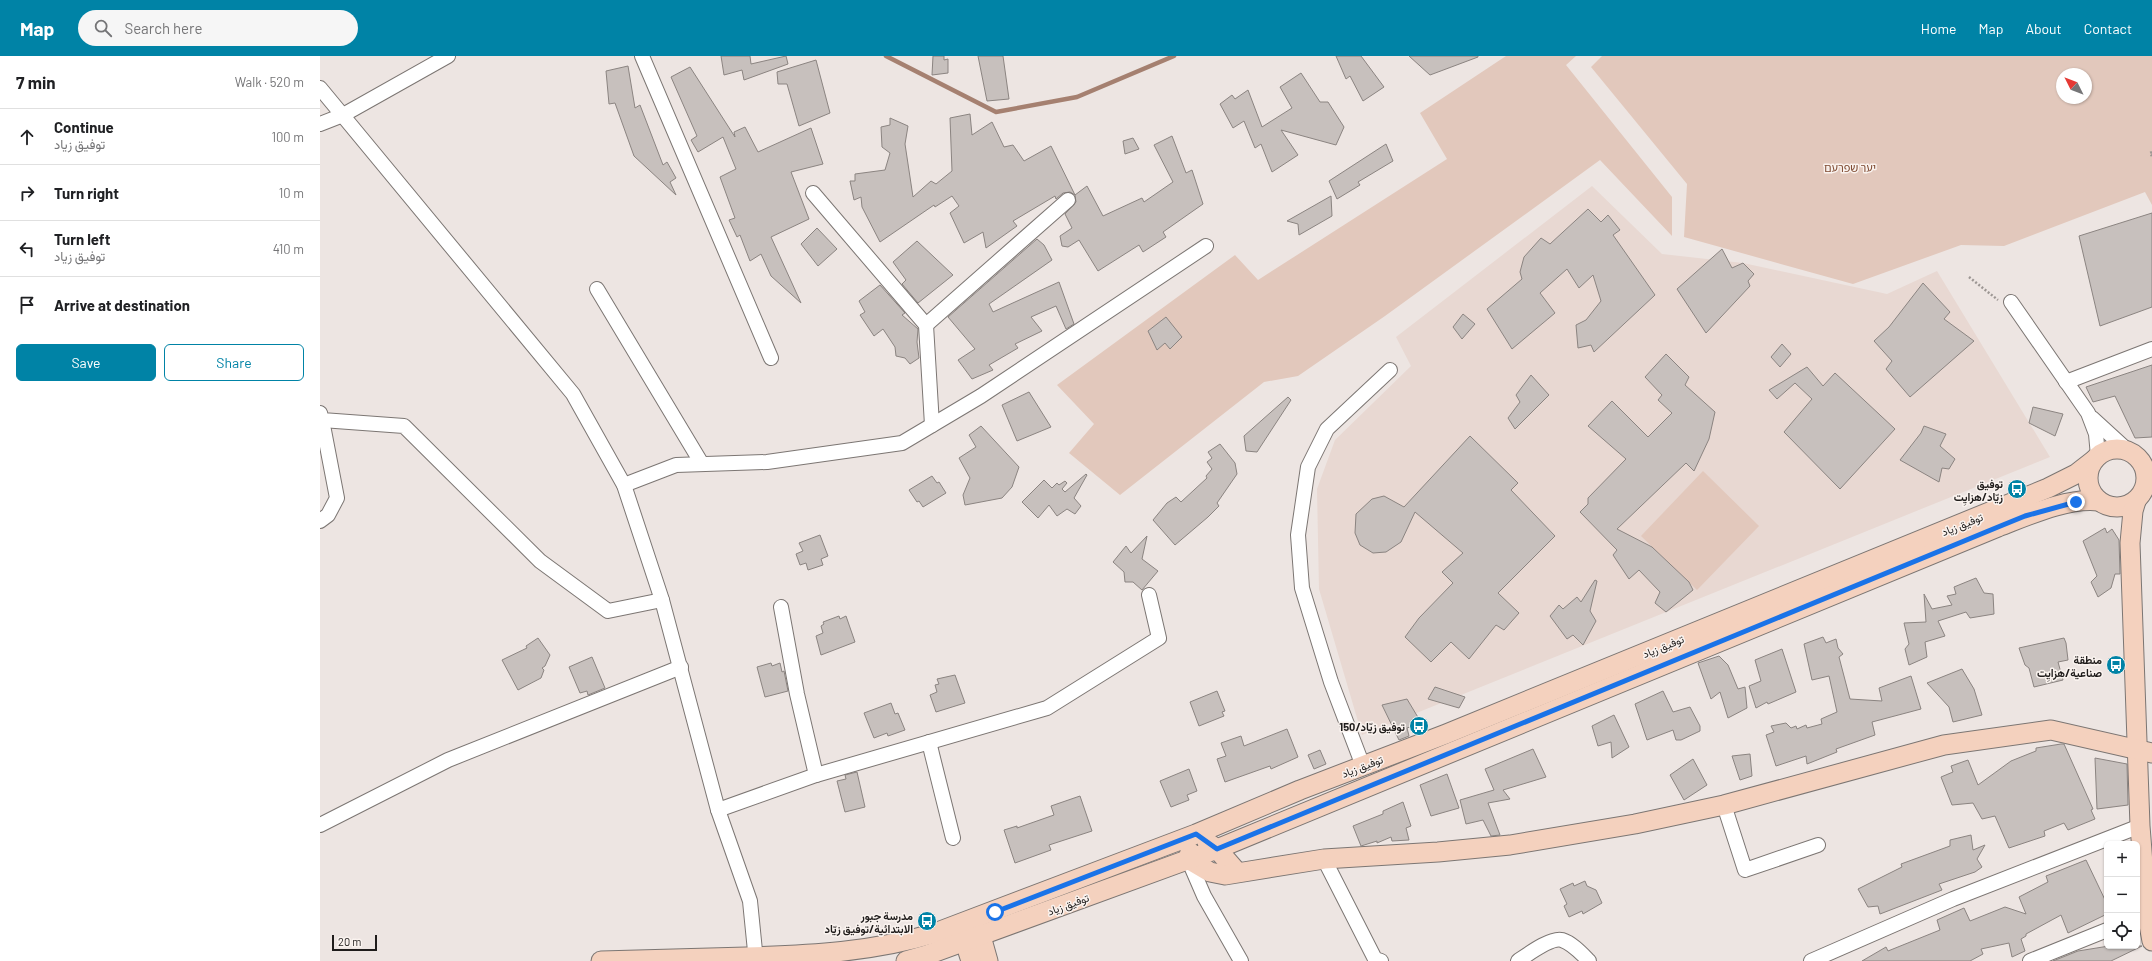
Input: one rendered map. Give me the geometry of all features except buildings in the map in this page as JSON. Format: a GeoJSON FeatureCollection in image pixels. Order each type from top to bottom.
{"type":"FeatureCollection","features":[{"type":"Feature","properties":{"kind":"main road"},"geometry":{"type":"LineString","coordinates":[[2130,543],[2121,523],[2089,487],[2089,468],[2096,458],[2109,450],[2138,454],[2147,477],[2144,494],[2133,511],[2130,543],[2145,751],[2140,826],[2142,916],[2152,941]]}},
{"type":"Feature","properties":{"kind":"main road","name":"توفيق زياد"},"geometry":{"type":"LineString","coordinates":[[601,961],[756,959],[830,953],[907,942],[967,922],[1196,834],[1300,790],[1466,726],[2048,488],[2076,474],[2096,458]]}},
{"type":"Feature","properties":{"kind":"main road"},"geometry":{"type":"LineString","coordinates":[[2102,503],[2119,508],[2129,505],[2144,494]]}},
{"type":"Feature","properties":{"kind":"main road","name":"توفيق زياد"},"geometry":{"type":"LineString","coordinates":[[906,961],[973,939],[1217,849],[2031,514],[2088,500],[2102,503]]}},
{"type":"Feature","properties":{"kind":"main road"},"geometry":{"type":"LineString","coordinates":[[1237,872],[1217,849],[1196,834],[1188,859],[1210,872],[1225,875],[1324,859],[1510,846],[1634,824],[1724,805],[1944,745],[2043,731],[2051,730],[2145,751]]}},
{"type":"Feature","properties":{"kind":"main road"},"geometry":{"type":"LineString","coordinates":[[967,922],[973,939],[988,961]]}},
{"type":"Feature","properties":{"kind":"main road"},"geometry":{"type":"LineString","coordinates":[[971,961],[973,939]]}},
{"type":"Feature","properties":{"kind":"street"},"geometry":{"type":"LineString","coordinates":[[320,124],[342,116],[448,56]]}},
{"type":"Feature","properties":{"kind":"street"},"geometry":{"type":"LineString","coordinates":[[642,56],[771,358]]}},
{"type":"Feature","properties":{"kind":"street"},"geometry":{"type":"LineString","coordinates":[[320,88],[573,394],[624,485],[662,600],[718,810],[750,901],[756,959]]}},
{"type":"Feature","properties":{"kind":"street"},"geometry":{"type":"LineString","coordinates":[[813,193],[926,325],[932,425]]}},
{"type":"Feature","properties":{"kind":"street"},"geometry":{"type":"LineString","coordinates":[[926,325],[1068,200]]}},
{"type":"Feature","properties":{"kind":"street"},"geometry":{"type":"LineString","coordinates":[[624,485],[676,465],[767,462],[902,443],[981,396],[1206,246]]}},
{"type":"Feature","properties":{"kind":"street"},"geometry":{"type":"LineString","coordinates":[[597,289],[702,464]]}},
{"type":"Feature","properties":{"kind":"street"},"geometry":{"type":"LineString","coordinates":[[2011,302],[2088,413],[2096,434],[2096,458]]}},
{"type":"Feature","properties":{"kind":"street"},"geometry":{"type":"LineString","coordinates":[[2066,382],[2152,349]]}},
{"type":"Feature","properties":{"kind":"street"},"geometry":{"type":"LineString","coordinates":[[1363,766],[1331,682],[1302,588],[1298,535],[1308,467],[1327,429],[1390,370]]}},
{"type":"Feature","properties":{"kind":"street"},"geometry":{"type":"LineString","coordinates":[[2088,413],[2138,454]]}},
{"type":"Feature","properties":{"kind":"street"},"geometry":{"type":"LineString","coordinates":[[320,521],[328,515],[337,498],[321,416],[404,426],[540,561],[608,611],[662,600]]}},
{"type":"Feature","properties":{"kind":"street"},"geometry":{"type":"LineString","coordinates":[[718,810],[816,775],[1047,708],[1159,638],[1149,596]]}},
{"type":"Feature","properties":{"kind":"street"},"geometry":{"type":"LineString","coordinates":[[781,607],[797,694],[816,775]]}},
{"type":"Feature","properties":{"kind":"street"},"geometry":{"type":"LineString","coordinates":[[320,825],[448,760],[681,667]]}},
{"type":"Feature","properties":{"kind":"street"},"geometry":{"type":"LineString","coordinates":[[929,742],[953,838]]}},
{"type":"Feature","properties":{"kind":"street"},"geometry":{"type":"LineString","coordinates":[[1724,805],[1745,870],[1818,846]]}},
{"type":"Feature","properties":{"kind":"street"},"geometry":{"type":"LineString","coordinates":[[1811,961],[1953,899],[2140,826]]}},
{"type":"Feature","properties":{"kind":"street"},"geometry":{"type":"LineString","coordinates":[[1188,859],[1204,896],[1241,961]]}},
{"type":"Feature","properties":{"kind":"street"},"geometry":{"type":"LineString","coordinates":[[1324,859],[1375,959],[1381,961]]}},
{"type":"Feature","properties":{"kind":"street"},"geometry":{"type":"LineString","coordinates":[[2030,961],[2104,931]]}},
{"type":"Feature","properties":{"kind":"street"},"geometry":{"type":"LineString","coordinates":[[1518,961],[1553,940],[1562,940],[1570,944],[1589,961]]}},
{"type":"Feature","properties":{"kind":"path"},"geometry":{"type":"LineString","coordinates":[[2152,152],[2150,154],[2152,156]]}},
{"type":"Feature","properties":{"kind":"path"},"geometry":{"type":"LineString","coordinates":[[1969,277],[2001,303],[2011,302]]}},
{"type":"Feature","properties":{"kind":"shaded area"},"geometry":{"type":"Polygon","coordinates":[[[1592,186],[1662,254],[1743,263],[1887,294],[1937,271],[2050,457],[1362,735],[1319,589],[1317,489],[1335,440],[1411,366],[1396,337],[1592,186]]]}},
{"type":"Feature","properties":{"kind":"green space"},"geometry":{"type":"Polygon","coordinates":[[[1506,56],[1576,56],[1566,65],[1672,197],[1672,236],[1600,160],[1385,316],[1298,376],[1264,382],[1120,495],[1069,453],[1094,424],[1057,385],[1235,255],[1258,280],[1447,159],[1420,113],[1506,56]]]}},
{"type":"Feature","properties":{"kind":"green space","name":"יער שפרעם"},"geometry":{"type":"Polygon","coordinates":[[[1602,56],[2152,56],[2152,205],[2145,192],[2004,246],[1961,245],[1853,284],[1684,237],[1687,184],[1591,67],[1602,56]]]}},
{"type":"Feature","properties":{"kind":"green space"},"geometry":{"type":"Polygon","coordinates":[[[1703,471],[1759,526],[1697,590],[1641,536],[1703,471]]]}},
{"type":"Feature","properties":{"kind":"waterway"},"geometry":{"type":"LineString","coordinates":[[886,56],[996,112],[1077,97],[1174,56]]}},
{"type":"Feature","properties":{"kind":"place","name":"توفيق زيّاد/هزايِت"},"geometry":{"type":"Point","coordinates":[2017,489]}},
{"type":"Feature","properties":{"kind":"place","name":"منطقة صناعية/هزايِت"},"geometry":{"type":"Point","coordinates":[2116,665]}},
{"type":"Feature","properties":{"kind":"place","name":"توفيق زيّاد/150"},"geometry":{"type":"Point","coordinates":[1419,726]}},
{"type":"Feature","properties":{"kind":"place","name":"مدرسة جبور الابتدائية/توفيق زيّاد"},"geometry":{"type":"Point","coordinates":[927,921]}},
{"type":"Feature","properties":{"kind":"route"},"geometry":{"type":"LineString","coordinates":[[995,912],[1196,834],[1217,849],[2025,516],[2076,502]]}}]}
